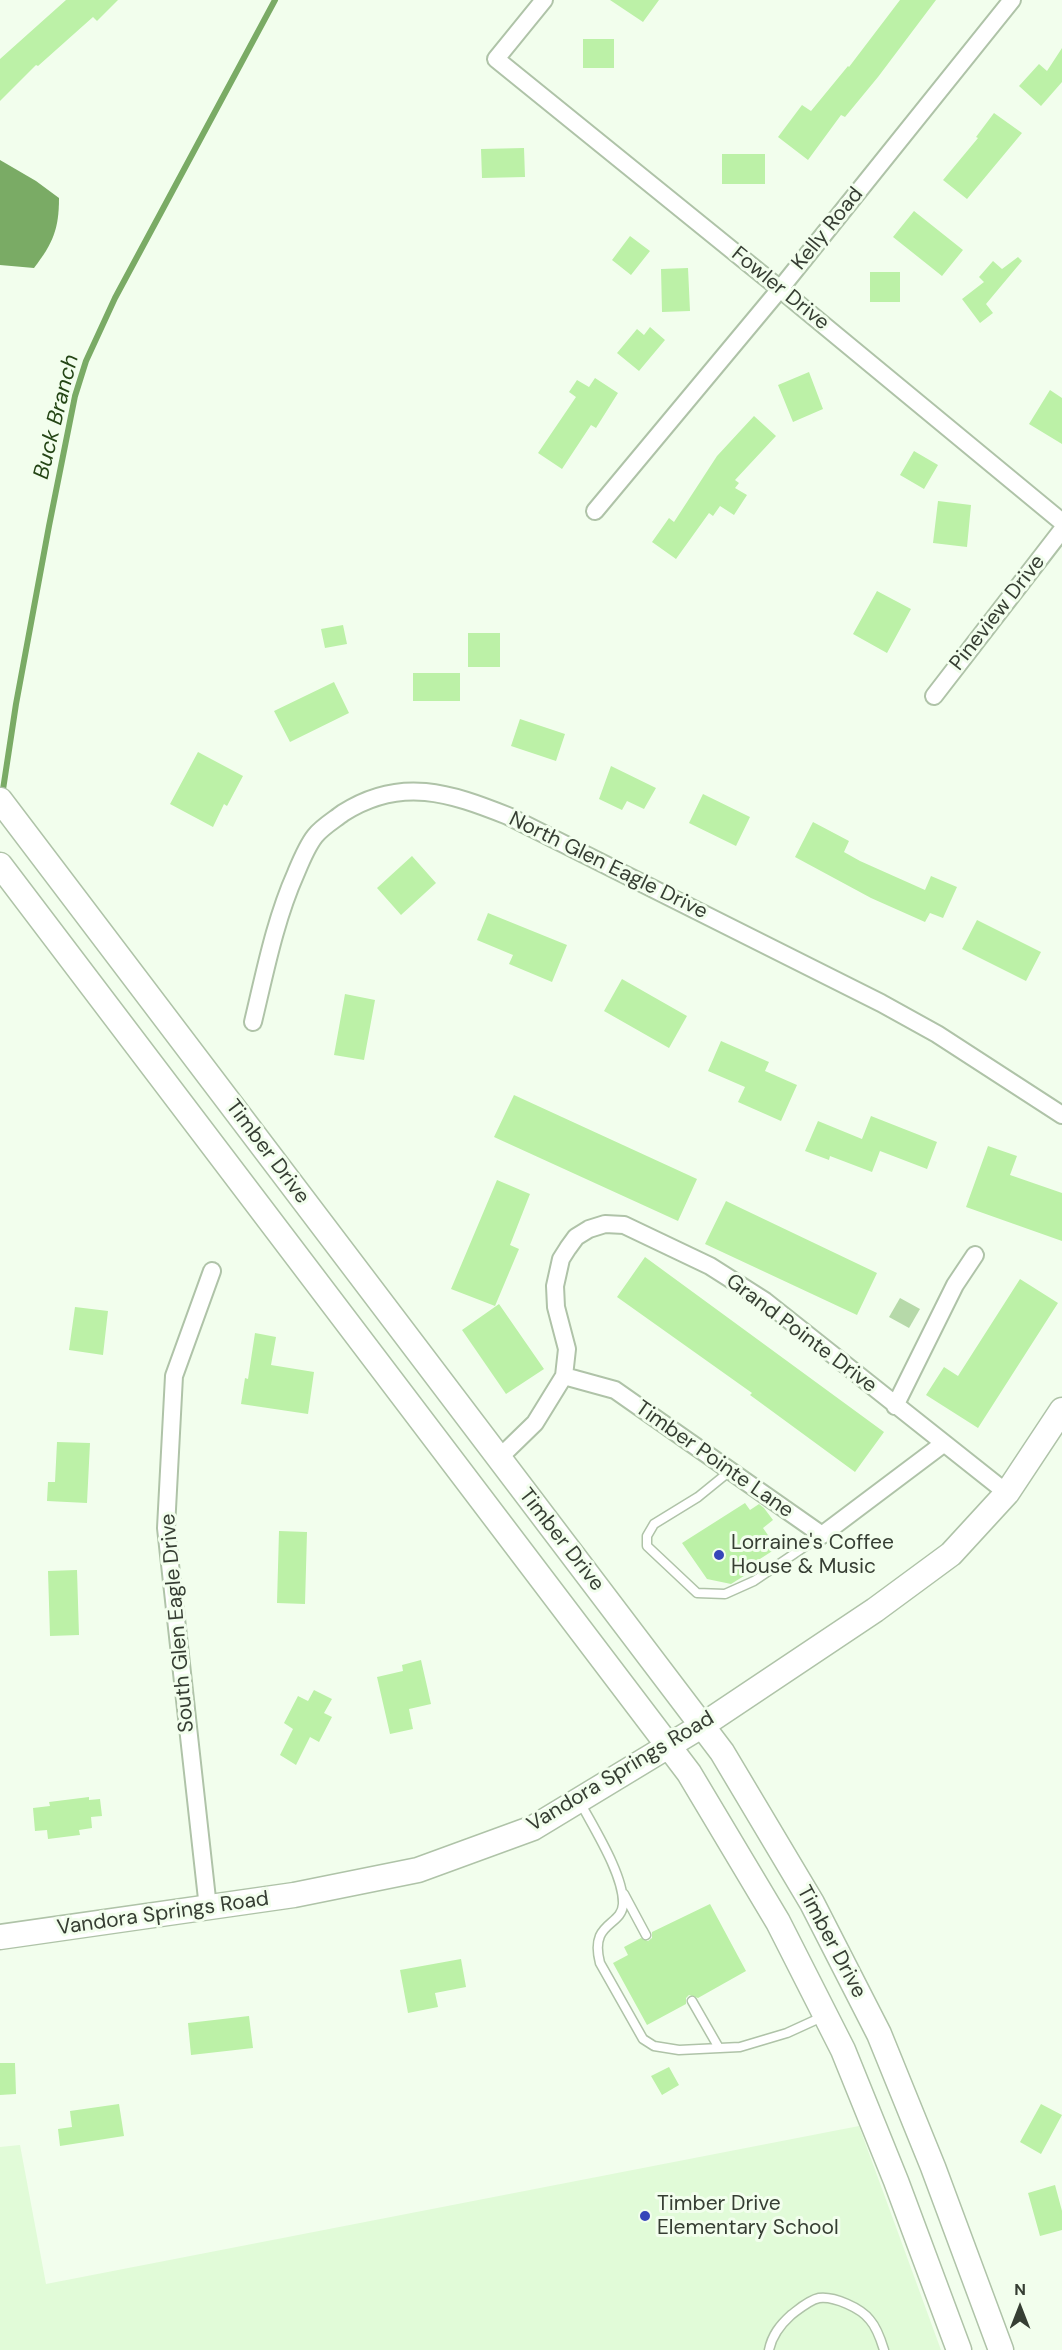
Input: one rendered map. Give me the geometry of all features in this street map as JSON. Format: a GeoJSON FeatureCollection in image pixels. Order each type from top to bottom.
{"type":"FeatureCollection","features":[{"type":"Feature","properties":{"kind":"main road","name":"Timber Drive"},"geometry":{"type":"LineString","coordinates":[[0,800],[727,1759],[812,1903],[879,2034],[933,2167],[1001,2350]]}},
{"type":"Feature","properties":{"kind":"main road","name":"Timber Drive"},"geometry":{"type":"LineString","coordinates":[[0,865],[689,1773],[778,1922],[843,2050],[896,2181],[959,2350]]}},
{"type":"Feature","properties":{"kind":"main road","name":"Vandora Springs Road"},"geometry":{"type":"LineString","coordinates":[[0,1937],[208,1908],[418,1870],[533,1828],[703,1725],[875,1610],[951,1554],[1007,1493],[1062,1410]]}},
{"type":"Feature","properties":{"kind":"street","name":"Fowler Drive"},"geometry":{"type":"LineString","coordinates":[[544,0],[496,59],[1062,522]]}},
{"type":"Feature","properties":{"kind":"street","name":"Kelly Road"},"geometry":{"type":"LineString","coordinates":[[595,511],[780,289],[1012,0]]}},
{"type":"Feature","properties":{"kind":"street","name":"Pineview Drive"},"geometry":{"type":"LineString","coordinates":[[934,696],[1062,530]]}},
{"type":"Feature","properties":{"kind":"street","name":"North Glen Eagle Drive"},"geometry":{"type":"LineString","coordinates":[[253,1022],[283,903],[314,837],[333,820],[357,804],[397,791],[427,792],[472,801],[508,816],[881,1003],[937,1034],[1062,1115]]}},
{"type":"Feature","properties":{"kind":"street","name":"Grand Pointe Drive"},"geometry":{"type":"LineString","coordinates":[[498,1459],[535,1424],[564,1376],[567,1349],[556,1307],[555,1286],[561,1259],[576,1238],[589,1229],[614,1223],[624,1225],[710,1266],[765,1301],[1007,1493]]}},
{"type":"Feature","properties":{"kind":"street"},"geometry":{"type":"LineString","coordinates":[[895,1406],[955,1285],[975,1254]]}},
{"type":"Feature","properties":{"kind":"street","name":"South Glen Eagle Drive"},"geometry":{"type":"LineString","coordinates":[[208,1908],[166,1528],[174,1376],[212,1271]]}},
{"type":"Feature","properties":{"kind":"street","name":"Timber Pointe Lane"},"geometry":{"type":"LineString","coordinates":[[564,1376],[615,1390],[822,1535]]}},
{"type":"Feature","properties":{"kind":"street"},"geometry":{"type":"LineString","coordinates":[[822,1535],[943,1444]]}},
{"type":"Feature","properties":{"kind":"lane"},"geometry":{"type":"LineString","coordinates":[[730,1471],[698,1497],[654,1524],[647,1536],[647,1546],[697,1593],[725,1594],[754,1581],[822,1535]]}},
{"type":"Feature","properties":{"kind":"lane"},"geometry":{"type":"LineString","coordinates":[[579,1800],[608,1854],[620,1886],[646,1935]]}},
{"type":"Feature","properties":{"kind":"lane"},"geometry":{"type":"LineString","coordinates":[[620,1886],[623,1905],[618,1916],[605,1926],[599,1936],[597,1949],[600,1963],[635,2028],[643,2039],[654,2046],[679,2050],[740,2047],[787,2033],[826,2016]]}},
{"type":"Feature","properties":{"kind":"lane"},"geometry":{"type":"LineString","coordinates":[[692,2001],[719,2048]]}},
{"type":"Feature","properties":{"kind":"lane"},"geometry":{"type":"LineString","coordinates":[[769,2350],[773,2334],[786,2320],[804,2305],[820,2298],[835,2300],[870,2319],[884,2350]]}},
{"type":"Feature","properties":{"kind":"shaded area"},"geometry":{"type":"Polygon","coordinates":[[[0,160],[36,181],[59,198],[54,235],[34,268],[0,265],[0,160]]]}},
{"type":"Feature","properties":{"kind":"shaded area"},"geometry":{"type":"Polygon","coordinates":[[[900,1298],[920,1309],[909,1328],[889,1317],[900,1298]]]}},
{"type":"Feature","properties":{"kind":"shaded area","name":"Timber Drive Elementary School"},"geometry":{"type":"Polygon","coordinates":[[[859,2126],[941,2350],[0,2350],[0,2147],[20,2145],[46,2284],[859,2126]]]}},
{"type":"Feature","properties":{"kind":"building"},"geometry":{"type":"Polygon","coordinates":[[[66,0],[118,0],[97,21],[93,17],[38,66],[36,65],[0,101],[0,59],[66,0]]]}},
{"type":"Feature","properties":{"kind":"building"},"geometry":{"type":"Polygon","coordinates":[[[610,0],[659,0],[643,22],[610,0]]]}},
{"type":"Feature","properties":{"kind":"building"},"geometry":{"type":"Polygon","coordinates":[[[900,0],[936,0],[878,77],[845,117],[841,115],[808,160],[778,137],[802,105],[811,111],[849,67],[900,0]]]}},
{"type":"Feature","properties":{"kind":"building"},"geometry":{"type":"Polygon","coordinates":[[[583,39],[614,39],[614,68],[583,68],[583,39]]]}},
{"type":"Feature","properties":{"kind":"building"},"geometry":{"type":"Polygon","coordinates":[[[1062,48],[1062,82],[1041,106],[1019,86],[1039,64],[1047,71],[1062,48]]]}},
{"type":"Feature","properties":{"kind":"building"},"geometry":{"type":"Polygon","coordinates":[[[994,113],[1022,133],[967,199],[943,180],[978,138],[976,137],[994,113]]]}},
{"type":"Feature","properties":{"kind":"building"},"geometry":{"type":"Polygon","coordinates":[[[524,148],[525,177],[482,178],[481,149],[524,148]]]}},
{"type":"Feature","properties":{"kind":"building"},"geometry":{"type":"Polygon","coordinates":[[[722,154],[765,154],[765,184],[722,184],[722,154]]]}},
{"type":"Feature","properties":{"kind":"building"},"geometry":{"type":"Polygon","coordinates":[[[914,211],[963,250],[942,276],[893,237],[914,211]]]}},
{"type":"Feature","properties":{"kind":"building"},"geometry":{"type":"Polygon","coordinates":[[[630,236],[650,251],[631,275],[612,260],[630,236]]]}},
{"type":"Feature","properties":{"kind":"building"},"geometry":{"type":"Polygon","coordinates":[[[1018,257],[1022,261],[986,304],[993,313],[980,323],[962,299],[984,282],[979,277],[993,261],[1002,269],[1018,257]]]}},
{"type":"Feature","properties":{"kind":"building"},"geometry":{"type":"Polygon","coordinates":[[[688,268],[690,311],[662,312],[661,269],[688,268]]]}},
{"type":"Feature","properties":{"kind":"building"},"geometry":{"type":"Polygon","coordinates":[[[870,272],[900,272],[900,302],[870,302],[870,272]]]}},
{"type":"Feature","properties":{"kind":"building"},"geometry":{"type":"Polygon","coordinates":[[[650,327],[665,340],[639,371],[617,353],[637,329],[644,335],[650,327]]]}},
{"type":"Feature","properties":{"kind":"building"},"geometry":{"type":"Polygon","coordinates":[[[809,372],[823,409],[793,422],[778,385],[809,372]]]}},
{"type":"Feature","properties":{"kind":"building"},"geometry":{"type":"Polygon","coordinates":[[[595,378],[618,393],[596,428],[591,425],[562,469],[538,453],[576,397],[569,392],[577,380],[589,387],[595,378]]]}},
{"type":"Feature","properties":{"kind":"building"},"geometry":{"type":"Polygon","coordinates":[[[1050,390],[1062,398],[1062,444],[1029,424],[1050,390]]]}},
{"type":"Feature","properties":{"kind":"building"},"geometry":{"type":"Polygon","coordinates":[[[754,416],[776,436],[735,480],[739,483],[735,488],[747,495],[734,515],[720,506],[713,516],[709,513],[676,559],[652,542],[669,518],[674,522],[717,456],[754,416]]]}},
{"type":"Feature","properties":{"kind":"building"},"geometry":{"type":"Polygon","coordinates":[[[914,451],[938,465],[924,489],[900,475],[914,451]]]}},
{"type":"Feature","properties":{"kind":"building"},"geometry":{"type":"Polygon","coordinates":[[[938,501],[971,505],[967,547],[933,543],[938,501]]]}},
{"type":"Feature","properties":{"kind":"building"},"geometry":{"type":"Polygon","coordinates":[[[877,591],[911,609],[887,653],[853,634],[877,591]]]}},
{"type":"Feature","properties":{"kind":"building"},"geometry":{"type":"Polygon","coordinates":[[[343,625],[347,644],[325,648],[321,629],[343,625]]]}},
{"type":"Feature","properties":{"kind":"building"},"geometry":{"type":"Polygon","coordinates":[[[468,633],[500,633],[500,667],[468,667],[468,633]]]}},
{"type":"Feature","properties":{"kind":"building"},"geometry":{"type":"Polygon","coordinates":[[[413,673],[460,673],[460,701],[413,701],[413,673]]]}},
{"type":"Feature","properties":{"kind":"building"},"geometry":{"type":"Polygon","coordinates":[[[334,682],[349,713],[290,742],[274,711],[334,682]]]}},
{"type":"Feature","properties":{"kind":"building"},"geometry":{"type":"Polygon","coordinates":[[[520,719],[565,734],[556,761],[511,746],[520,719]]]}},
{"type":"Feature","properties":{"kind":"building"},"geometry":{"type":"Polygon","coordinates":[[[198,752],[243,776],[227,806],[224,804],[213,827],[170,804],[198,752]]]}},
{"type":"Feature","properties":{"kind":"building"},"geometry":{"type":"Polygon","coordinates":[[[611,766],[656,788],[644,809],[627,801],[622,810],[599,799],[611,766]]]}},
{"type":"Feature","properties":{"kind":"building"},"geometry":{"type":"Polygon","coordinates":[[[703,794],[750,817],[736,846],[689,823],[703,794]]]}},
{"type":"Feature","properties":{"kind":"building"},"geometry":{"type":"Polygon","coordinates":[[[813,822],[849,841],[844,852],[860,861],[925,890],[931,876],[957,887],[943,918],[930,913],[925,922],[871,898],[795,857],[813,822]]]}},
{"type":"Feature","properties":{"kind":"building"},"geometry":{"type":"Polygon","coordinates":[[[412,856],[436,883],[401,915],[377,888],[412,856]]]}},
{"type":"Feature","properties":{"kind":"building"},"geometry":{"type":"Polygon","coordinates":[[[488,913],[567,945],[552,982],[509,964],[513,955],[477,940],[488,913]]]}},
{"type":"Feature","properties":{"kind":"building"},"geometry":{"type":"Polygon","coordinates":[[[977,920],[1041,952],[1026,981],[962,949],[977,920]]]}},
{"type":"Feature","properties":{"kind":"building"},"geometry":{"type":"Polygon","coordinates":[[[622,979],[687,1016],[669,1048],[604,1011],[622,979]]]}},
{"type":"Feature","properties":{"kind":"building"},"geometry":{"type":"Polygon","coordinates":[[[345,994],[375,1000],[364,1060],[334,1055],[345,994]]]}},
{"type":"Feature","properties":{"kind":"building"},"geometry":{"type":"Polygon","coordinates":[[[721,1041],[769,1062],[765,1071],[797,1085],[781,1121],[738,1102],[745,1087],[708,1071],[721,1041]]]}},
{"type":"Feature","properties":{"kind":"building"},"geometry":{"type":"Polygon","coordinates":[[[514,1095],[697,1179],[678,1221],[494,1137],[514,1095]]]}},
{"type":"Feature","properties":{"kind":"building"},"geometry":{"type":"Polygon","coordinates":[[[871,1116],[937,1142],[927,1169],[880,1151],[872,1172],[830,1156],[829,1160],[805,1151],[818,1121],[862,1139],[871,1116]]]}},
{"type":"Feature","properties":{"kind":"building"},"geometry":{"type":"Polygon","coordinates":[[[988,1146],[1017,1156],[1010,1175],[1062,1193],[1062,1241],[966,1207],[988,1146]]]}},
{"type":"Feature","properties":{"kind":"building"},"geometry":{"type":"Polygon","coordinates":[[[497,1180],[530,1194],[510,1245],[519,1249],[495,1306],[451,1289],[497,1180]]]}},
{"type":"Feature","properties":{"kind":"building"},"geometry":{"type":"Polygon","coordinates":[[[726,1201],[877,1273],[857,1315],[705,1244],[726,1201]]]}},
{"type":"Feature","properties":{"kind":"building"},"geometry":{"type":"Polygon","coordinates":[[[645,1257],[884,1432],[855,1472],[750,1395],[752,1393],[617,1297],[645,1257]]]}},
{"type":"Feature","properties":{"kind":"building"},"geometry":{"type":"Polygon","coordinates":[[[1020,1279],[1058,1303],[978,1428],[926,1395],[944,1367],[958,1376],[1020,1279]]]}},
{"type":"Feature","properties":{"kind":"building"},"geometry":{"type":"Polygon","coordinates":[[[499,1304],[544,1369],[506,1394],[462,1330],[499,1304]]]}},
{"type":"Feature","properties":{"kind":"building"},"geometry":{"type":"Polygon","coordinates":[[[75,1307],[108,1311],[103,1355],[69,1350],[75,1307]]]}},
{"type":"Feature","properties":{"kind":"building"},"geometry":{"type":"Polygon","coordinates":[[[255,1333],[276,1337],[271,1365],[314,1372],[308,1414],[241,1404],[245,1378],[248,1379],[255,1333]]]}},
{"type":"Feature","properties":{"kind":"building"},"geometry":{"type":"Polygon","coordinates":[[[57,1442],[90,1443],[87,1503],[47,1501],[48,1482],[55,1482],[57,1442]]]}},
{"type":"Feature","properties":{"kind":"building"},"geometry":{"type":"Polygon","coordinates":[[[745,1503],[750,1510],[759,1504],[773,1520],[763,1528],[777,1548],[749,1566],[752,1571],[731,1584],[707,1579],[682,1543],[745,1503]]]}},
{"type":"Feature","properties":{"kind":"building"},"geometry":{"type":"Polygon","coordinates":[[[279,1531],[307,1532],[305,1604],[277,1603],[279,1531]]]}},
{"type":"Feature","properties":{"kind":"building"},"geometry":{"type":"Polygon","coordinates":[[[77,1570],[79,1635],[50,1636],[48,1571],[77,1570]]]}},
{"type":"Feature","properties":{"kind":"building"},"geometry":{"type":"Polygon","coordinates":[[[421,1660],[431,1704],[409,1709],[413,1729],[390,1734],[377,1677],[403,1671],[402,1665],[421,1660]]]}},
{"type":"Feature","properties":{"kind":"building"},"geometry":{"type":"Polygon","coordinates":[[[314,1690],[332,1699],[324,1713],[332,1717],[319,1742],[310,1737],[296,1765],[280,1755],[293,1729],[284,1723],[298,1696],[308,1701],[314,1690]]]}},
{"type":"Feature","properties":{"kind":"building"},"geometry":{"type":"Polygon","coordinates":[[[89,1797],[89,1800],[100,1799],[102,1816],[91,1817],[92,1828],[79,1830],[80,1835],[48,1839],[47,1830],[35,1831],[33,1808],[50,1806],[49,1802],[89,1797]]]}},
{"type":"Feature","properties":{"kind":"building"},"geometry":{"type":"Polygon","coordinates":[[[710,1904],[746,1971],[698,1998],[689,1995],[686,1998],[686,2004],[647,2025],[613,1963],[628,1955],[624,1947],[641,1938],[648,1941],[652,1938],[652,1932],[710,1904]]]}},
{"type":"Feature","properties":{"kind":"building"},"geometry":{"type":"Polygon","coordinates":[[[461,1959],[466,1987],[435,1993],[438,2007],[408,2013],[400,1970],[461,1959]]]}},
{"type":"Feature","properties":{"kind":"building"},"geometry":{"type":"Polygon","coordinates":[[[249,2016],[253,2048],[191,2055],[188,2023],[249,2016]]]}},
{"type":"Feature","properties":{"kind":"building"},"geometry":{"type":"Polygon","coordinates":[[[0,2063],[15,2063],[16,2094],[0,2095],[0,2063]]]}},
{"type":"Feature","properties":{"kind":"building"},"geometry":{"type":"Polygon","coordinates":[[[669,2067],[679,2085],[662,2095],[651,2076],[669,2067]]]}},
{"type":"Feature","properties":{"kind":"building"},"geometry":{"type":"Polygon","coordinates":[[[119,2104],[124,2136],[60,2146],[58,2129],[72,2127],[70,2111],[119,2104]]]}},
{"type":"Feature","properties":{"kind":"building"},"geometry":{"type":"Polygon","coordinates":[[[1041,2104],[1062,2115],[1041,2154],[1020,2142],[1041,2104]]]}},
{"type":"Feature","properties":{"kind":"building"},"geometry":{"type":"Polygon","coordinates":[[[1055,2185],[1062,2211],[1062,2230],[1040,2236],[1028,2193],[1055,2185]]]}},
{"type":"Feature","properties":{"kind":"waterway","name":"Buck Branch"},"geometry":{"type":"LineString","coordinates":[[2,796],[16,704],[49,526],[75,396],[86,361],[115,298],[275,0]]}},
{"type":"Feature","properties":{"kind":"place","name":"Lorraine's Coffee House & Music"},"geometry":{"type":"Point","coordinates":[719,1555]}},
{"type":"Feature","properties":{"kind":"place","name":"Timber Drive Elementary School"},"geometry":{"type":"Point","coordinates":[645,2216]}}]}
